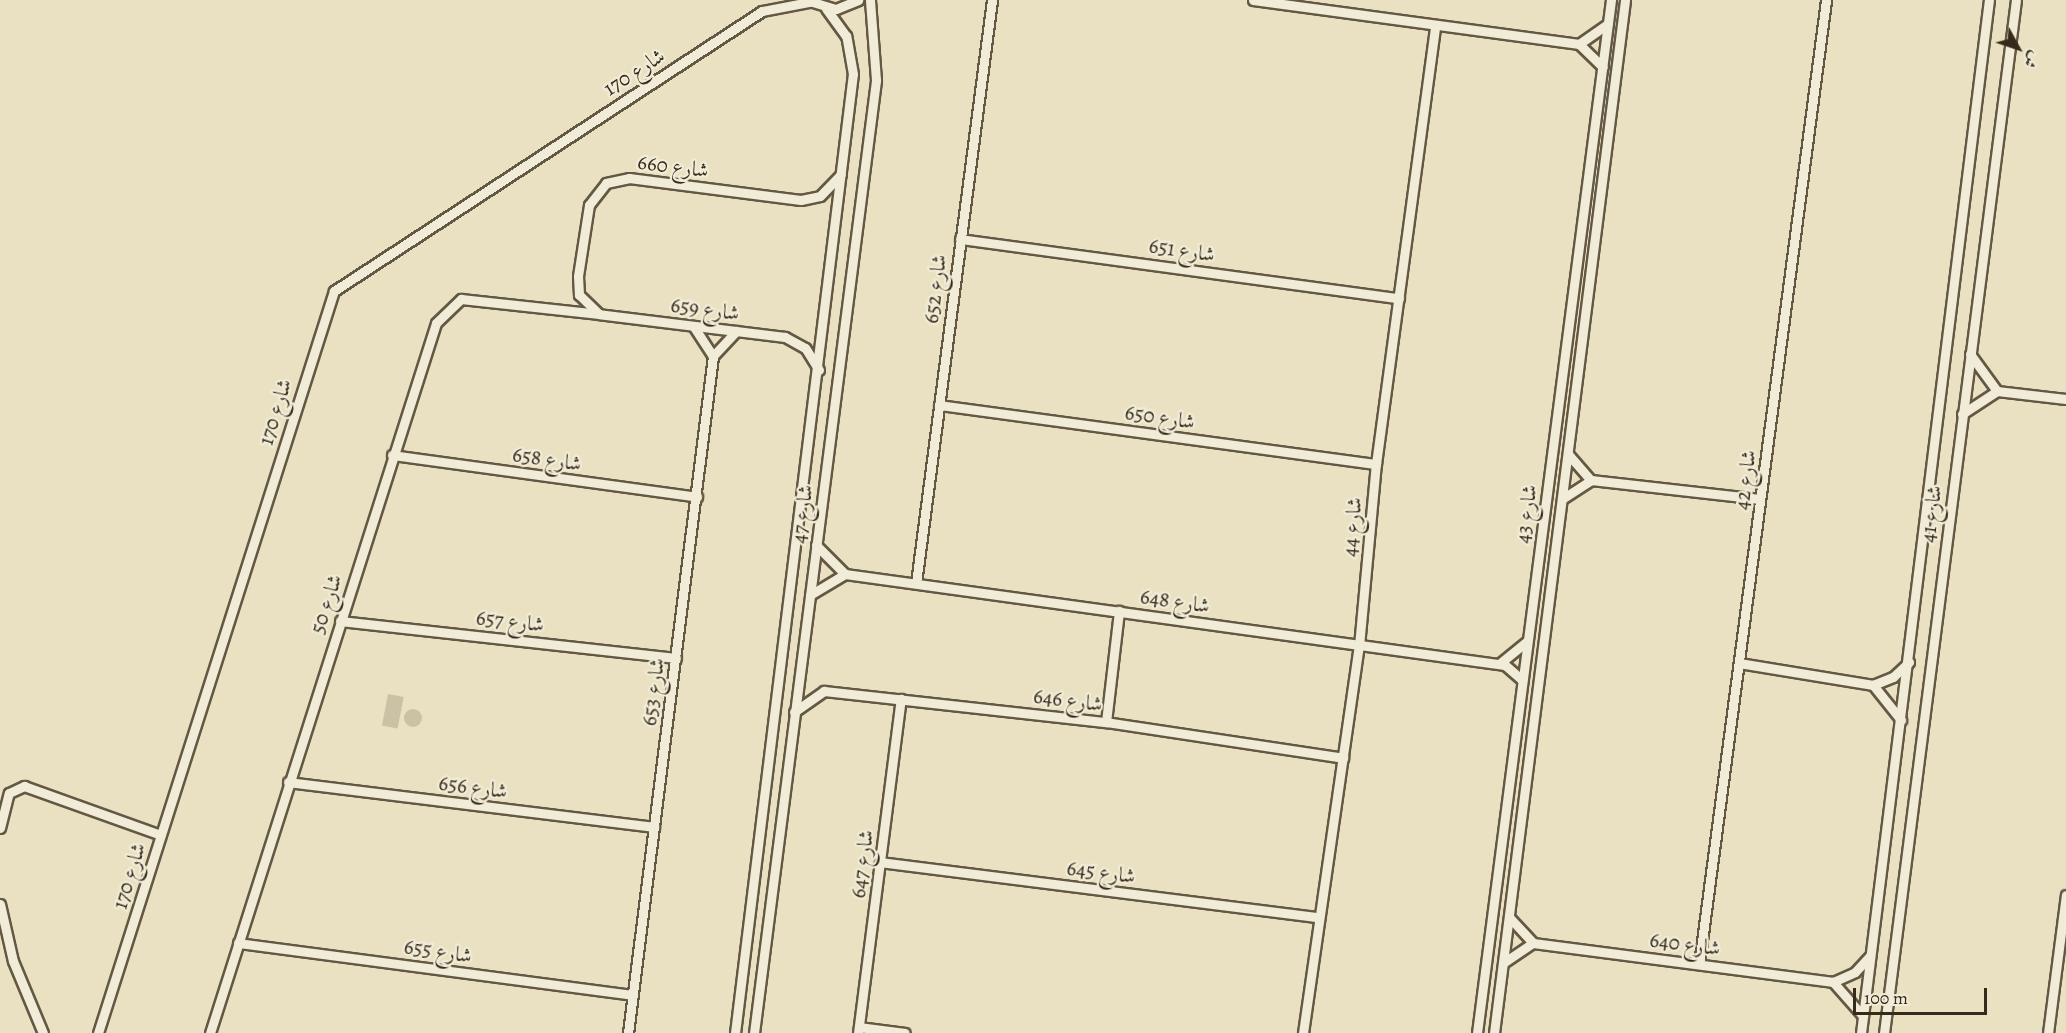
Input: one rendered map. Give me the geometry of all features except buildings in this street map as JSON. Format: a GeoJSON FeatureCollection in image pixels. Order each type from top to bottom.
{"type":"FeatureCollection","features":[{"type":"Feature","properties":{"kind":"street","name":"شارع 170"},"geometry":{"type":"LineString","coordinates":[[98,1033],[334,291],[762,11],[772,0]]}},
{"type":"Feature","properties":{"kind":"street"},"geometry":{"type":"LineString","coordinates":[[807,1],[826,8],[858,0]]}},
{"type":"Feature","properties":{"kind":"street","name":"شارع 47"},"geometry":{"type":"LineString","coordinates":[[754,1033],[876,80],[870,0]]}},
{"type":"Feature","properties":{"kind":"street","name":"شارع 652"},"geometry":{"type":"LineString","coordinates":[[916,583],[992,0]]}},
{"type":"Feature","properties":{"kind":"street"},"geometry":{"type":"LineString","coordinates":[[1253,0],[1579,44],[1603,67]]}},
{"type":"Feature","properties":{"kind":"street","name":"شارع 43"},"geometry":{"type":"LineString","coordinates":[[1477,1033],[1611,0]]}},
{"type":"Feature","properties":{"kind":"street","name":"شارع 43"},"geometry":{"type":"LineString","coordinates":[[1494,1033],[1625,0]]}},
{"type":"Feature","properties":{"kind":"street","name":"شارع 42"},"geometry":{"type":"LineString","coordinates":[[1699,964],[1826,0]]}},
{"type":"Feature","properties":{"kind":"street","name":"شارع 41"},"geometry":{"type":"LineString","coordinates":[[1861,1033],[1909,662],[1989,0]]}},
{"type":"Feature","properties":{"kind":"street","name":"شارع 41"},"geometry":{"type":"LineString","coordinates":[[1884,1033],[1969,352],[2016,0]]}},
{"type":"Feature","properties":{"kind":"street","name":"شارع 170"},"geometry":{"type":"LineString","coordinates":[[762,11],[807,1]]}},
{"type":"Feature","properties":{"kind":"street","name":"شارع 47"},"geometry":{"type":"LineString","coordinates":[[735,1033],[820,371],[843,172],[852,54],[826,8]]}},
{"type":"Feature","properties":{"kind":"street","name":"شارع 44"},"geometry":{"type":"LineString","coordinates":[[1303,1033],[1359,646],[1376,464],[1435,24]]}},
{"type":"Feature","properties":{"kind":"street"},"geometry":{"type":"LineString","coordinates":[[1579,44],[1608,24]]}},
{"type":"Feature","properties":{"kind":"street","name":"شارع 660"},"geometry":{"type":"LineString","coordinates":[[579,295],[589,205],[606,183],[629,178],[801,200],[827,192],[843,172]]}},
{"type":"Feature","properties":{"kind":"street","name":"شارع 651"},"geometry":{"type":"LineString","coordinates":[[960,239],[1398,298]]}},
{"type":"Feature","properties":{"kind":"street"},"geometry":{"type":"LineString","coordinates":[[568,312],[579,295],[599,314]]}},
{"type":"Feature","properties":{"kind":"street","name":"شارع 50"},"geometry":{"type":"LineString","coordinates":[[210,1033],[392,455],[436,323],[451,304],[472,299],[599,314]]}},
{"type":"Feature","properties":{"kind":"street","name":"شارع 659"},"geometry":{"type":"LineString","coordinates":[[599,314],[797,341],[820,371]]}},
{"type":"Feature","properties":{"kind":"street"},"geometry":{"type":"LineString","coordinates":[[693,326],[713,356],[736,331]]}},
{"type":"Feature","properties":{"kind":"street"},"geometry":{"type":"LineString","coordinates":[[1969,352],[1997,391]]}},
{"type":"Feature","properties":{"kind":"street","name":"شارع 653"},"geometry":{"type":"LineString","coordinates":[[628,1033],[713,356]]}},
{"type":"Feature","properties":{"kind":"street"},"geometry":{"type":"LineString","coordinates":[[1962,414],[1997,391],[2066,399]]}},
{"type":"Feature","properties":{"kind":"street","name":"شارع 650"},"geometry":{"type":"LineString","coordinates":[[939,405],[1376,464]]}},
{"type":"Feature","properties":{"kind":"street"},"geometry":{"type":"LineString","coordinates":[[1568,454],[1591,480]]}},
{"type":"Feature","properties":{"kind":"street","name":"شارع 658"},"geometry":{"type":"LineString","coordinates":[[392,455],[697,497]]}},
{"type":"Feature","properties":{"kind":"street"},"geometry":{"type":"LineString","coordinates":[[1562,499],[1591,480],[1760,499]]}},
{"type":"Feature","properties":{"kind":"street"},"geometry":{"type":"LineString","coordinates":[[810,595],[845,574],[816,545]]}},
{"type":"Feature","properties":{"kind":"street","name":"شارع 648"},"geometry":{"type":"LineString","coordinates":[[845,574],[1499,664],[1522,680]]}},
{"type":"Feature","properties":{"kind":"street"},"geometry":{"type":"LineString","coordinates":[[1106,722],[1119,611]]}},
{"type":"Feature","properties":{"kind":"street","name":"شارع 657"},"geometry":{"type":"LineString","coordinates":[[340,621],[676,658]]}},
{"type":"Feature","properties":{"kind":"street"},"geometry":{"type":"LineString","coordinates":[[1499,664],[1528,639]]}},
{"type":"Feature","properties":{"kind":"street"},"geometry":{"type":"LineString","coordinates":[[1739,663],[1873,685],[1893,677],[1909,662]]}},
{"type":"Feature","properties":{"kind":"street"},"geometry":{"type":"LineString","coordinates":[[1873,685],[1890,700],[1901,721]]}},
{"type":"Feature","properties":{"kind":"street","name":"شارع 646"},"geometry":{"type":"LineString","coordinates":[[794,712],[804,699],[824,691],[1106,722],[1343,758]]}},
{"type":"Feature","properties":{"kind":"street","name":"شارع 647"},"geometry":{"type":"LineString","coordinates":[[859,1030],[901,699]]}},
{"type":"Feature","properties":{"kind":"street","name":"شارع 656"},"geometry":{"type":"LineString","coordinates":[[288,782],[654,827]]}},
{"type":"Feature","properties":{"kind":"street"},"geometry":{"type":"LineString","coordinates":[[0,828],[9,793],[24,786],[161,835]]}},
{"type":"Feature","properties":{"kind":"street","name":"شارع 645"},"geometry":{"type":"LineString","coordinates":[[880,862],[1318,917]]}},
{"type":"Feature","properties":{"kind":"street"},"geometry":{"type":"LineString","coordinates":[[2048,1033],[2066,895]]}},
{"type":"Feature","properties":{"kind":"street"},"geometry":{"type":"LineString","coordinates":[[0,904],[13,961],[43,1033]]}},
{"type":"Feature","properties":{"kind":"street"},"geometry":{"type":"LineString","coordinates":[[1503,963],[1533,943],[1509,917]]}},
{"type":"Feature","properties":{"kind":"street","name":"شارع 655"},"geometry":{"type":"LineString","coordinates":[[238,943],[632,995]]}},
{"type":"Feature","properties":{"kind":"street","name":"شارع 640"},"geometry":{"type":"LineString","coordinates":[[1533,943],[1833,982]]}},
{"type":"Feature","properties":{"kind":"street"},"geometry":{"type":"LineString","coordinates":[[1863,1016],[1833,982],[1855,972],[1871,954]]}},
{"type":"Feature","properties":{"kind":"street"},"geometry":{"type":"LineString","coordinates":[[859,1030],[904,1033]]}},
{"type":"Feature","properties":{"kind":"shaded area"},"geometry":{"type":"Polygon","coordinates":[[[388,694],[404,697],[398,728],[382,725],[388,694]]]}},
{"type":"Feature","properties":{"kind":"shaded area"},"geometry":{"type":"Polygon","coordinates":[[[409,709],[417,709],[422,714],[420,725],[409,727],[404,722],[404,714],[409,709]]]}}]}
